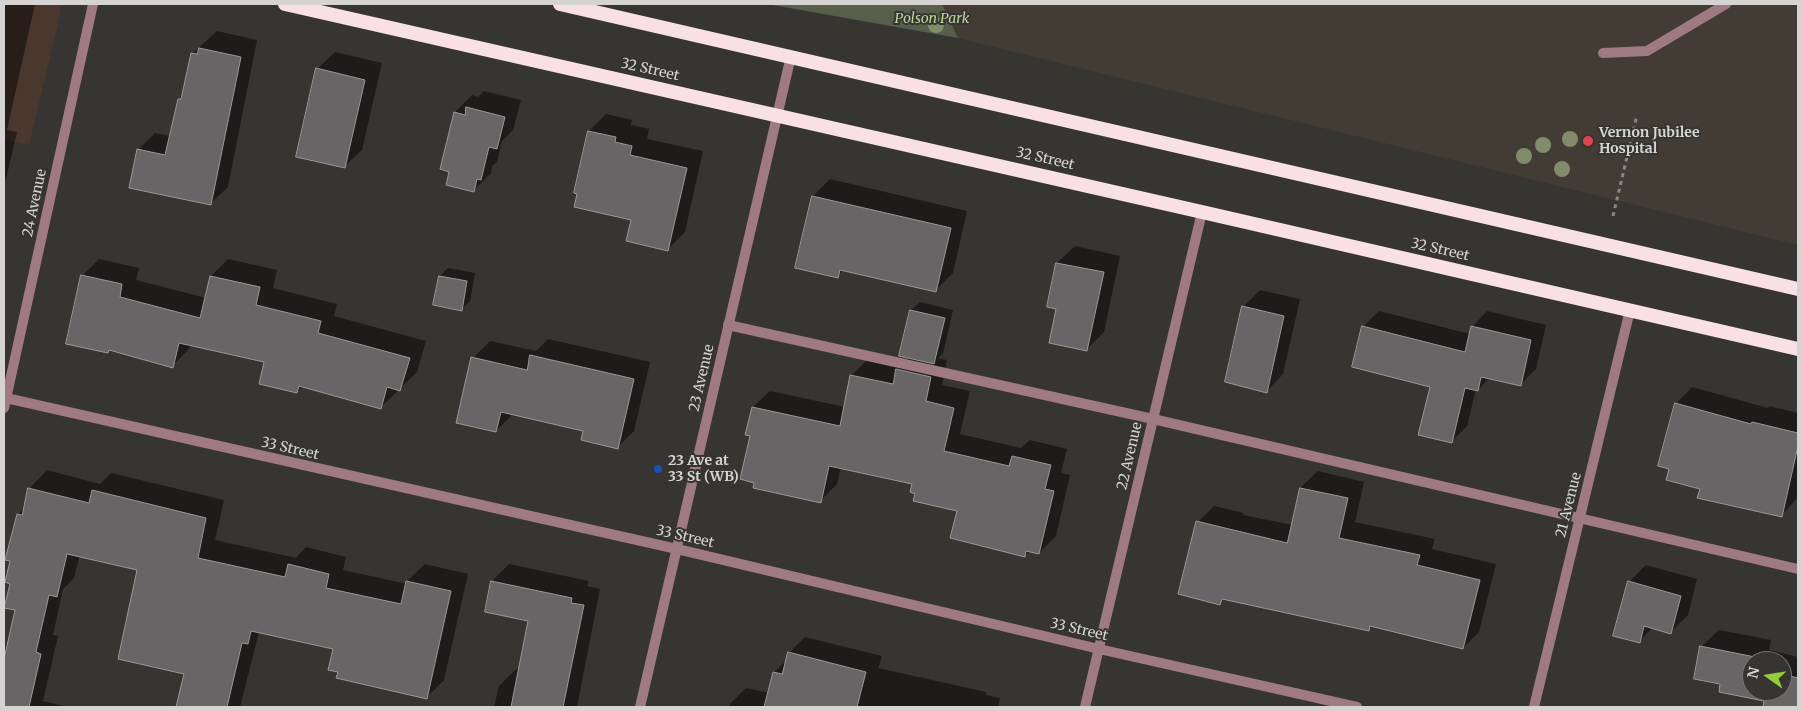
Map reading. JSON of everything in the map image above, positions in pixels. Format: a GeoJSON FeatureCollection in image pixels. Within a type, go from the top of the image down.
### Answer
{"type":"FeatureCollection","features":[{"type":"Feature","properties":{"kind":"highway","name":"32 Street"},"geometry":{"type":"LineString","coordinates":[[285,4],[1798,349]]}},
{"type":"Feature","properties":{"kind":"highway"},"geometry":{"type":"LineString","coordinates":[[560,4],[1798,288]]}},
{"type":"Feature","properties":{"kind":"street","name":"24 Avenue"},"geometry":{"type":"LineString","coordinates":[[5,403],[94,4]]}},
{"type":"Feature","properties":{"kind":"street"},"geometry":{"type":"LineString","coordinates":[[1603,53],[1647,51],[1726,4]]}},
{"type":"Feature","properties":{"kind":"street","name":"23 Avenue"},"geometry":{"type":"LineString","coordinates":[[640,707],[791,56]]}},
{"type":"Feature","properties":{"kind":"street","name":"22 Avenue"},"geometry":{"type":"LineString","coordinates":[[1085,707],[1202,212]]}},
{"type":"Feature","properties":{"kind":"street","name":"21 Avenue"},"geometry":{"type":"LineString","coordinates":[[1534,707],[1630,310]]}},
{"type":"Feature","properties":{"kind":"street"},"geometry":{"type":"LineString","coordinates":[[728,325],[1153,419],[1798,569]]}},
{"type":"Feature","properties":{"kind":"street","name":"33 Street"},"geometry":{"type":"LineString","coordinates":[[5,403],[677,549],[1099,649],[1357,707]]}},
{"type":"Feature","properties":{"kind":"path"},"geometry":{"type":"LineString","coordinates":[[1613,216],[1637,115]]}},
{"type":"Feature","properties":{"kind":"shaded area"},"geometry":{"type":"Polygon","coordinates":[[[4,4],[60,4],[60,15],[29,145],[4,139],[4,4]]]}},
{"type":"Feature","properties":{"kind":"shaded area","name":"Vernon Jubilee Hospital"},"geometry":{"type":"Polygon","coordinates":[[[942,4],[1798,4],[1798,245],[958,38],[942,4]]]}},
{"type":"Feature","properties":{"kind":"green space","name":"Polson Park"},"geometry":{"type":"Polygon","coordinates":[[[767,4],[942,4],[958,38],[767,4]]]}},
{"type":"Feature","properties":{"kind":"building"},"geometry":{"type":"Polygon","coordinates":[[[199,48],[241,57],[211,205],[129,188],[137,149],[165,155],[178,99],[181,99],[191,53],[197,54],[199,48]]]}},
{"type":"Feature","properties":{"kind":"building"},"geometry":{"type":"Polygon","coordinates":[[[316,68],[365,80],[345,168],[296,157],[316,68]]]}},
{"type":"Feature","properties":{"kind":"building"},"geometry":{"type":"Polygon","coordinates":[[[466,107],[505,117],[497,149],[489,147],[481,180],[477,179],[474,192],[446,185],[449,172],[440,169],[454,112],[465,115],[466,107]]]}},
{"type":"Feature","properties":{"kind":"building"},"geometry":{"type":"Polygon","coordinates":[[[588,131],[616,137],[615,142],[632,146],[630,155],[687,168],[668,251],[626,241],[631,220],[574,207],[577,194],[574,193],[588,131]]]}},
{"type":"Feature","properties":{"kind":"building"},"geometry":{"type":"Polygon","coordinates":[[[812,196],[951,228],[936,292],[840,270],[838,278],[795,268],[812,196]]]}},
{"type":"Feature","properties":{"kind":"building"},"geometry":{"type":"Polygon","coordinates":[[[1056,263],[1104,272],[1087,351],[1049,343],[1056,309],[1047,307],[1056,263]]]}},
{"type":"Feature","properties":{"kind":"building"},"geometry":{"type":"Polygon","coordinates":[[[81,275],[122,284],[120,297],[200,318],[210,276],[260,287],[256,305],[321,321],[318,333],[410,358],[400,391],[387,387],[381,409],[299,386],[297,393],[259,384],[264,362],[179,343],[173,368],[109,350],[108,353],[66,344],[81,275]]]}},
{"type":"Feature","properties":{"kind":"building"},"geometry":{"type":"Polygon","coordinates":[[[439,276],[467,281],[462,311],[433,305],[439,276]]]}},
{"type":"Feature","properties":{"kind":"building"},"geometry":{"type":"Polygon","coordinates":[[[1242,306],[1284,316],[1267,393],[1225,382],[1242,306]]]}},
{"type":"Feature","properties":{"kind":"building"},"geometry":{"type":"Polygon","coordinates":[[[910,310],[945,318],[934,364],[899,356],[910,310]]]}},
{"type":"Feature","properties":{"kind":"building"},"geometry":{"type":"Polygon","coordinates":[[[1362,326],[1465,352],[1471,326],[1531,340],[1521,386],[1481,377],[1478,391],[1465,388],[1452,443],[1418,435],[1430,387],[1352,367],[1362,326]]]}},
{"type":"Feature","properties":{"kind":"building"},"geometry":{"type":"Polygon","coordinates":[[[530,355],[634,379],[618,449],[581,440],[583,431],[501,412],[496,432],[456,423],[471,357],[527,370],[530,355]]]}},
{"type":"Feature","properties":{"kind":"building"},"geometry":{"type":"Polygon","coordinates":[[[896,369],[931,377],[926,401],[954,408],[944,451],[1009,466],[1012,456],[1051,465],[1045,489],[1054,491],[1039,554],[1026,551],[1025,557],[950,538],[957,511],[913,501],[915,494],[910,492],[912,484],[829,466],[821,503],[753,488],[754,483],[740,479],[750,436],[745,435],[752,407],[840,426],[850,375],[893,384],[896,369]]]}},
{"type":"Feature","properties":{"kind":"building"},"geometry":{"type":"Polygon","coordinates":[[[1675,403],[1751,424],[1752,422],[1798,433],[1798,446],[1782,517],[1697,498],[1700,489],[1666,480],[1669,469],[1658,466],[1675,403]]]}},
{"type":"Feature","properties":{"kind":"building"},"geometry":{"type":"Polygon","coordinates":[[[28,488],[89,503],[92,490],[206,518],[198,558],[285,577],[288,564],[329,574],[326,588],[401,604],[406,581],[451,591],[427,699],[336,678],[338,672],[328,670],[333,649],[251,631],[248,644],[242,643],[227,707],[176,707],[184,674],[118,659],[137,570],[67,554],[57,597],[49,595],[36,652],[41,654],[29,707],[4,707],[4,659],[15,610],[4,608],[10,584],[5,582],[10,561],[5,560],[17,514],[22,515],[28,488]]]}},
{"type":"Feature","properties":{"kind":"building"},"geometry":{"type":"Polygon","coordinates":[[[1300,488],[1348,498],[1339,538],[1420,555],[1417,565],[1480,580],[1463,649],[1370,626],[1369,631],[1222,599],[1220,605],[1178,594],[1196,521],[1287,543],[1300,488]]]}},
{"type":"Feature","properties":{"kind":"building"},"geometry":{"type":"Polygon","coordinates":[[[491,581],[572,598],[571,603],[584,605],[563,707],[511,707],[528,621],[485,612],[491,581]]]}},
{"type":"Feature","properties":{"kind":"building"},"geometry":{"type":"Polygon","coordinates":[[[1628,581],[1681,596],[1671,634],[1644,626],[1640,643],[1613,636],[1628,581]]]}},
{"type":"Feature","properties":{"kind":"building"},"geometry":{"type":"Polygon","coordinates":[[[1700,646],[1742,654],[1742,697],[1719,692],[1720,684],[1694,679],[1700,646]]]}},
{"type":"Feature","properties":{"kind":"building"},"geometry":{"type":"Polygon","coordinates":[[[788,652],[866,672],[857,707],[764,707],[773,672],[782,674],[788,652]]]}},
{"type":"Feature","properties":{"kind":"building"},"geometry":{"type":"Polygon","coordinates":[[[1792,676],[1798,678],[1798,707],[1763,707],[1764,701],[1792,701],[1792,676]]]}},
{"type":"Feature","properties":{"kind":"place","name":"Vernon Jubilee Hospital"},"geometry":{"type":"Point","coordinates":[1588,141]}},
{"type":"Feature","properties":{"kind":"place","name":"23 Ave at 33 St (WB)"},"geometry":{"type":"Point","coordinates":[658,469]}}]}
